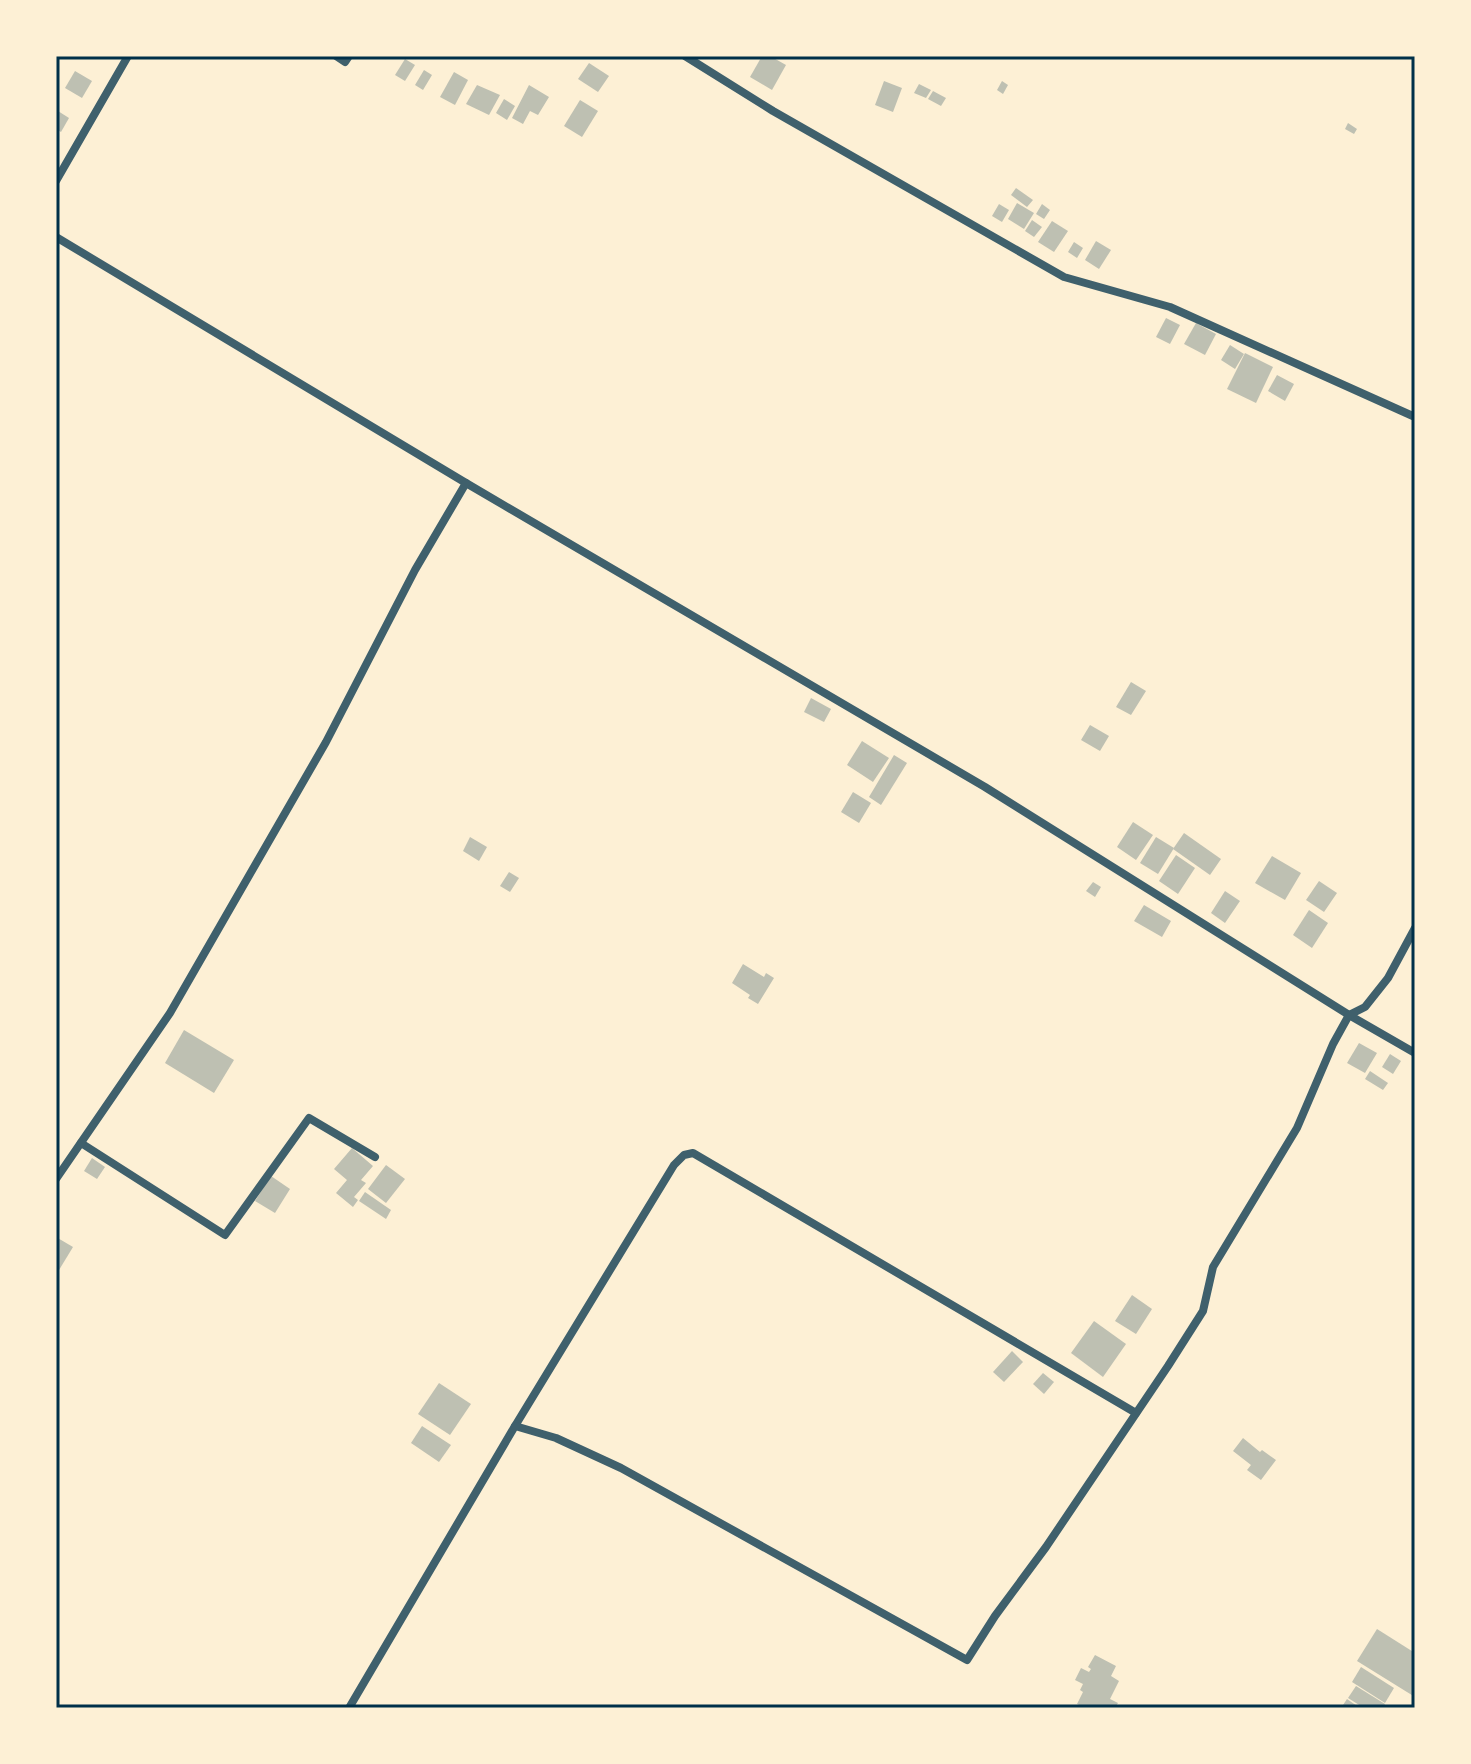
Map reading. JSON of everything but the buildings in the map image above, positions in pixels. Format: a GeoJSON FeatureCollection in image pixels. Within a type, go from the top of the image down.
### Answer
{"type":"FeatureCollection","features":[{"type":"Feature","properties":{"kind":"street"},"geometry":{"type":"LineString","coordinates":[[56,181],[128,56]]}},
{"type":"Feature","properties":{"kind":"street"},"geometry":{"type":"LineString","coordinates":[[336,56],[345,62],[349,56]]}},
{"type":"Feature","properties":{"kind":"street"},"geometry":{"type":"LineString","coordinates":[[685,56],[773,111],[1064,277],[1170,307],[1415,417]]}},
{"type":"Feature","properties":{"kind":"street"},"geometry":{"type":"LineString","coordinates":[[56,237],[466,483],[985,787],[1349,1015],[1415,1053]]}},
{"type":"Feature","properties":{"kind":"street"},"geometry":{"type":"LineString","coordinates":[[56,1179],[170,1013],[326,742],[415,570],[466,483]]}},
{"type":"Feature","properties":{"kind":"street"},"geometry":{"type":"LineString","coordinates":[[515,1426],[556,1438],[621,1468],[967,1660],[1203,1311],[1213,1267],[1297,1128],[1333,1044],[1349,1015],[1365,1007],[1388,978],[1415,928]]}},
{"type":"Feature","properties":{"kind":"street"},"geometry":{"type":"LineString","coordinates":[[81,1143],[225,1235],[309,1118],[375,1157]]}},
{"type":"Feature","properties":{"kind":"street"},"geometry":{"type":"LineString","coordinates":[[349,1708],[515,1426],[674,1165],[684,1155],[693,1153],[1136,1413]]}}]}
